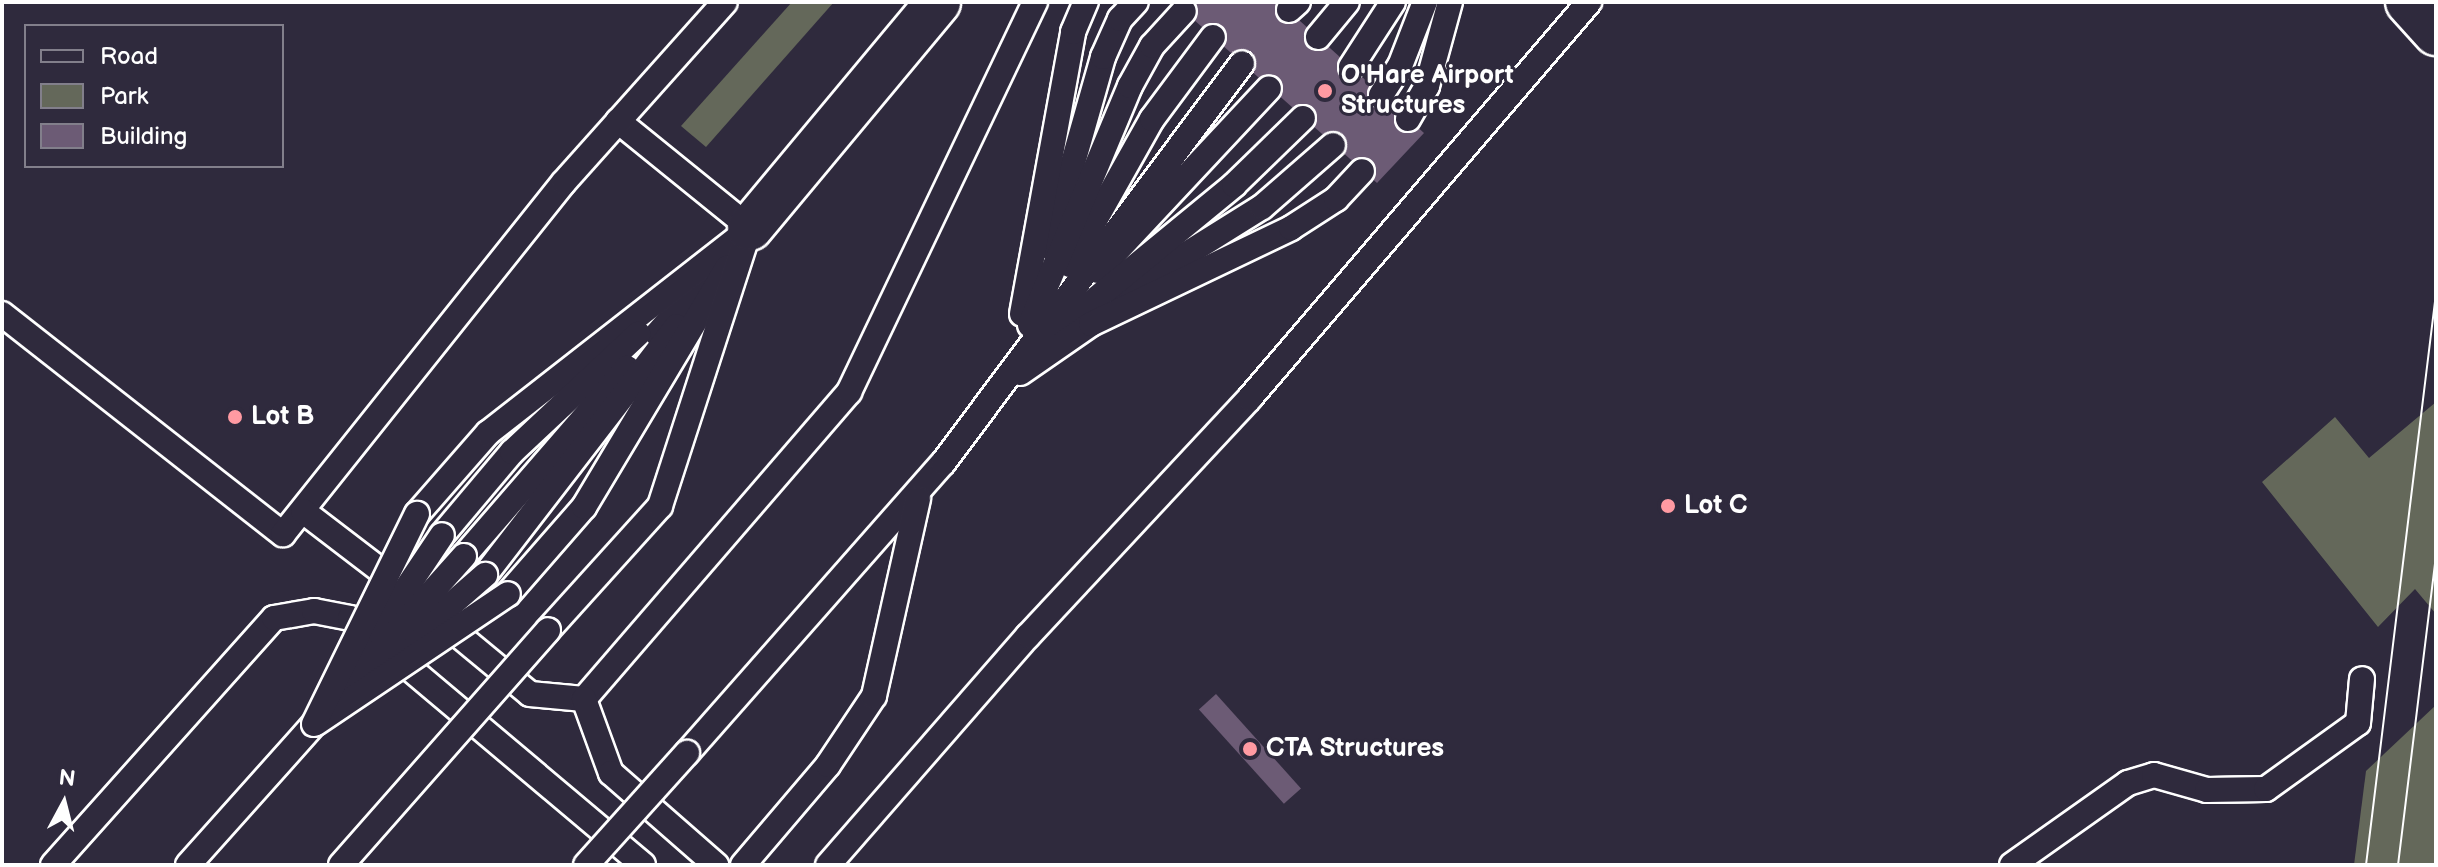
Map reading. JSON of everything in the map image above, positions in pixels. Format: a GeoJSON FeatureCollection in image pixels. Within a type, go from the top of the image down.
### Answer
{"type":"FeatureCollection","features":[{"type":"Feature","properties":{"kind":"street"},"geometry":{"type":"LineString","coordinates":[[750,228],[938,2]]}},
{"type":"Feature","properties":{"kind":"street"},"geometry":{"type":"LineString","coordinates":[[2408,2],[2436,33]]}},
{"type":"Feature","properties":{"kind":"lane"},"geometry":{"type":"LineString","coordinates":[[2,314],[283,534],[412,366],[618,121],[725,2]]}},
{"type":"Feature","properties":{"kind":"lane"},"geometry":{"type":"LineString","coordinates":[[584,699],[849,392],[1035,2]]}},
{"type":"Feature","properties":{"kind":"lane"},"geometry":{"type":"LineString","coordinates":[[996,392],[1030,284],[1073,32],[1086,2]]}},
{"type":"Feature","properties":{"kind":"lane"},"geometry":{"type":"LineString","coordinates":[[996,392],[1038,285],[1103,57],[1120,19],[1136,2]]}},
{"type":"Feature","properties":{"kind":"lane"},"geometry":{"type":"LineString","coordinates":[[1318,37],[1347,2]]}},
{"type":"Feature","properties":{"kind":"lane"},"geometry":{"type":"LineString","coordinates":[[1351,67],[1393,2]]}},
{"type":"Feature","properties":{"kind":"lane"},"geometry":{"type":"LineString","coordinates":[[1381,95],[1400,66],[1425,2]]}},
{"type":"Feature","properties":{"kind":"lane"},"geometry":{"type":"LineString","coordinates":[[1408,119],[1427,86],[1450,2]]}},
{"type":"Feature","properties":{"kind":"lane"},"geometry":{"type":"LineString","coordinates":[[828,865],[1028,636],[1249,399],[1589,2]]}},
{"type":"Feature","properties":{"kind":"lane"},"geometry":{"type":"LineString","coordinates":[[996,392],[1130,86],[1152,46],[1184,11]]}},
{"type":"Feature","properties":{"kind":"lane"},"geometry":{"type":"LineString","coordinates":[[996,392],[1152,119],[1213,37]]}},
{"type":"Feature","properties":{"kind":"lane"},"geometry":{"type":"LineString","coordinates":[[586,865],[922,489],[1242,63]]}},
{"type":"Feature","properties":{"kind":"lane"},"geometry":{"type":"LineString","coordinates":[[996,392],[1069,302],[1269,88]]}},
{"type":"Feature","properties":{"kind":"lane"},"geometry":{"type":"LineString","coordinates":[[996,392],[1080,308],[1234,185],[1303,118]]}},
{"type":"Feature","properties":{"kind":"lane"},"geometry":{"type":"LineString","coordinates":[[618,121],[750,228]]}},
{"type":"Feature","properties":{"kind":"lane"},"geometry":{"type":"LineString","coordinates":[[996,392],[1086,316],[1303,178],[1333,145]]}},
{"type":"Feature","properties":{"kind":"lane"},"geometry":{"type":"LineString","coordinates":[[996,392],[1091,324],[1291,228],[1336,199],[1362,171]]}},
{"type":"Feature","properties":{"kind":"lane"},"geometry":{"type":"LineString","coordinates":[[314,724],[417,514],[488,433],[750,228]]}},
{"type":"Feature","properties":{"kind":"lane"},"geometry":{"type":"LineString","coordinates":[[314,724],[442,535],[512,452],[750,228]]}},
{"type":"Feature","properties":{"kind":"lane"},"geometry":{"type":"LineString","coordinates":[[188,865],[464,556],[750,228]]}},
{"type":"Feature","properties":{"kind":"lane"},"geometry":{"type":"LineString","coordinates":[[314,724],[485,575],[750,228]]}},
{"type":"Feature","properties":{"kind":"lane"},"geometry":{"type":"LineString","coordinates":[[314,724],[508,594],[584,507],[750,228]]}},
{"type":"Feature","properties":{"kind":"lane"},"geometry":{"type":"LineString","coordinates":[[341,865],[660,506],[750,228]]}},
{"type":"Feature","properties":{"kind":"lane"},"geometry":{"type":"LineString","coordinates":[[743,865],[853,732],[874,696],[922,489]]}},
{"type":"Feature","properties":{"kind":"lane"},"geometry":{"type":"LineString","coordinates":[[303,511],[530,694],[584,699]]}},
{"type":"Feature","properties":{"kind":"lane"},"geometry":{"type":"LineString","coordinates":[[53,865],[274,618],[314,611],[350,618],[643,865]]}},
{"type":"Feature","properties":{"kind":"lane"},"geometry":{"type":"LineString","coordinates":[[2012,865],[2128,783],[2154,775],[2207,790],[2266,789],[2358,723],[2362,679]]}},
{"type":"Feature","properties":{"kind":"lane"},"geometry":{"type":"LineString","coordinates":[[584,699],[611,773],[716,865]]}},
{"type":"Feature","properties":{"kind":"green space"},"geometry":{"type":"Polygon","coordinates":[[[792,2],[834,2],[706,147],[681,126],[792,2]]]}},
{"type":"Feature","properties":{"kind":"green space"},"geometry":{"type":"Polygon","coordinates":[[[2436,402],[2436,614],[2415,589],[2378,627],[2262,482],[2335,417],[2369,458],[2436,402]]]}},
{"type":"Feature","properties":{"kind":"green space"},"geometry":{"type":"Polygon","coordinates":[[[2436,705],[2436,865],[2354,865],[2366,771],[2436,705]]]}},
{"type":"Feature","properties":{"kind":"building","name":"O'Hare Airport Structures"},"geometry":{"type":"Polygon","coordinates":[[[1174,2],[1279,2],[1424,133],[1377,183],[1174,2]]]}},
{"type":"Feature","properties":{"kind":"building","name":"CTA Structures"},"geometry":{"type":"Polygon","coordinates":[[[1216,694],[1301,788],[1284,804],[1199,709],[1216,694]]]}},
{"type":"Feature","properties":{"kind":"tram line"},"geometry":{"type":"LineString","coordinates":[[2366,865],[2436,293]]}},
{"type":"Feature","properties":{"kind":"tram line"},"geometry":{"type":"LineString","coordinates":[[2398,865],[2436,556]]}},
{"type":"Feature","properties":{"kind":"place","name":"O'Hare Airport Structures"},"geometry":{"type":"Point","coordinates":[1325,91]}},
{"type":"Feature","properties":{"kind":"place","name":"Lot B"},"geometry":{"type":"Point","coordinates":[235,417]}},
{"type":"Feature","properties":{"kind":"place","name":"Lot C"},"geometry":{"type":"Point","coordinates":[1668,506]}},
{"type":"Feature","properties":{"kind":"place","name":"CTA Structures"},"geometry":{"type":"Point","coordinates":[1250,749]}}]}
